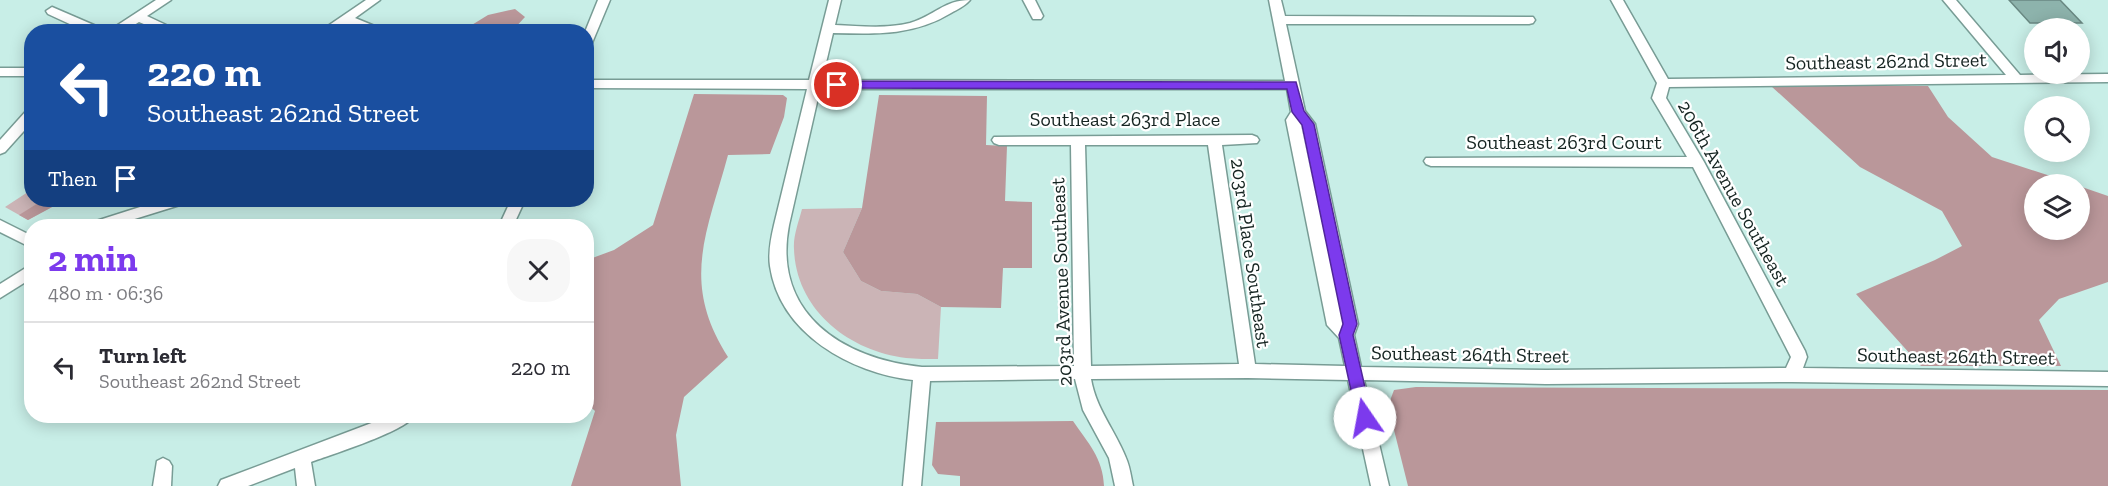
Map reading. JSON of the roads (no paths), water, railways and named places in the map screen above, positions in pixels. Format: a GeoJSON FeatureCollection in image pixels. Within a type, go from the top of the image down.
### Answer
{"type":"FeatureCollection","features":[{"type":"Feature","properties":{"kind":"street"},"geometry":{"type":"LineString","coordinates":[[125,24],[165,0]]}},
{"type":"Feature","properties":{"kind":"street"},"geometry":{"type":"LineString","coordinates":[[338,24],[374,0]]}},
{"type":"Feature","properties":{"kind":"street"},"geometry":{"type":"LineString","coordinates":[[594,24],[604,0]]}},
{"type":"Feature","properties":{"kind":"street","name":"Southeast 264th Street"},"geometry":{"type":"LineString","coordinates":[[835,0],[777,256],[784,288],[808,324],[822,338],[852,356],[888,369],[922,374],[1248,371],[1546,377],[1792,375],[2108,379]]}},
{"type":"Feature","properties":{"kind":"street"},"geometry":{"type":"LineString","coordinates":[[828,29],[887,30],[908,27],[938,16],[964,0]]}},
{"type":"Feature","properties":{"kind":"street"},"geometry":{"type":"LineString","coordinates":[[1029,0],[1037,16]]}},
{"type":"Feature","properties":{"kind":"street"},"geometry":{"type":"LineString","coordinates":[[1275,0],[1298,112],[1308,124],[1350,324],[1346,335],[1380,486]]}},
{"type":"Feature","properties":{"kind":"street","name":"206th Avenue Southeast"},"geometry":{"type":"LineString","coordinates":[[1617,0],[1664,83],[1659,98],[1697,162],[1797,351],[1799,357],[1792,375]]}},
{"type":"Feature","properties":{"kind":"street"},"geometry":{"type":"LineString","coordinates":[[1949,0],[2016,78]]}},
{"type":"Feature","properties":{"kind":"street"},"geometry":{"type":"LineString","coordinates":[[52,12],[80,24]]}},
{"type":"Feature","properties":{"kind":"street"},"geometry":{"type":"LineString","coordinates":[[138,16],[156,24]]}},
{"type":"Feature","properties":{"kind":"street"},"geometry":{"type":"LineString","coordinates":[[346,19],[358,24]]}},
{"type":"Feature","properties":{"kind":"street"},"geometry":{"type":"LineString","coordinates":[[1278,20],[1529,20]]}},
{"type":"Feature","properties":{"kind":"street"},"geometry":{"type":"LineString","coordinates":[[0,72],[24,72]]}},
{"type":"Feature","properties":{"kind":"street","name":"Southeast 262nd Street"},"geometry":{"type":"LineString","coordinates":[[1664,83],[2108,78]]}},
{"type":"Feature","properties":{"kind":"street"},"geometry":{"type":"LineString","coordinates":[[594,84],[1292,85]]}},
{"type":"Feature","properties":{"kind":"street"},"geometry":{"type":"LineString","coordinates":[[0,149],[24,122]]}},
{"type":"Feature","properties":{"kind":"street","name":"Southeast 263rd Place"},"geometry":{"type":"LineString","coordinates":[[999,140],[1252,140]]}},
{"type":"Feature","properties":{"kind":"street","name":"203rd Avenue Southeast"},"geometry":{"type":"LineString","coordinates":[[1078,140],[1085,397],[1094,418],[1118,459],[1124,486]]}},
{"type":"Feature","properties":{"kind":"street","name":"203rd Place Southeast"},"geometry":{"type":"LineString","coordinates":[[1214,140],[1248,371]]}},
{"type":"Feature","properties":{"kind":"street","name":"Southeast 263rd Court"},"geometry":{"type":"LineString","coordinates":[[1431,161],[1697,162]]}},
{"type":"Feature","properties":{"kind":"street"},"geometry":{"type":"LineString","coordinates":[[115,219],[154,207]]}},
{"type":"Feature","properties":{"kind":"street"},"geometry":{"type":"LineString","coordinates":[[0,225],[24,238]]}},
{"type":"Feature","properties":{"kind":"street"},"geometry":{"type":"LineString","coordinates":[[0,292],[24,276]]}},
{"type":"Feature","properties":{"kind":"street"},"geometry":{"type":"LineString","coordinates":[[912,486],[922,374]]}},
{"type":"Feature","properties":{"kind":"street"},"geometry":{"type":"LineString","coordinates":[[227,486],[392,423]]}},
{"type":"Feature","properties":{"kind":"street"},"geometry":{"type":"LineString","coordinates":[[302,458],[306,486]]}},
{"type":"Feature","properties":{"kind":"street"},"geometry":{"type":"LineString","coordinates":[[162,486],[163,465]]}}]}
